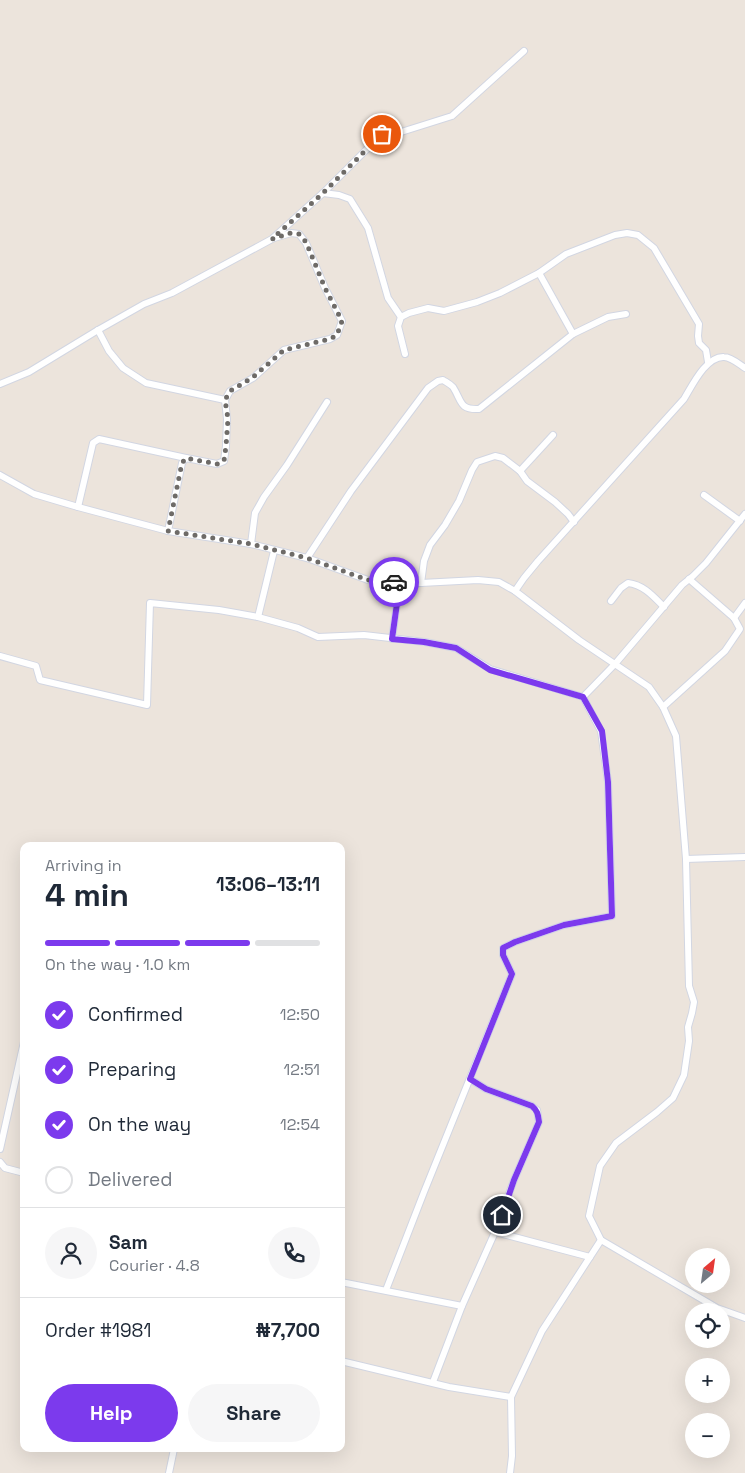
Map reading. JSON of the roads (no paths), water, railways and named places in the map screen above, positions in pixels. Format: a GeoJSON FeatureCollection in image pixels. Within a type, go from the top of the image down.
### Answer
{"type":"FeatureCollection","features":[{"type":"Feature","properties":{"kind":"street"},"geometry":{"type":"LineString","coordinates":[[272,239],[323,193],[382,134],[386,132],[398,133],[452,116],[524,51]]}},
{"type":"Feature","properties":{"kind":"street"},"geometry":{"type":"LineString","coordinates":[[323,193],[339,195],[350,199],[368,228],[388,298],[401,317]]}},
{"type":"Feature","properties":{"kind":"street"},"geometry":{"type":"LineString","coordinates":[[0,384],[29,372],[144,304],[172,292],[272,239],[291,233],[299,234],[306,242],[325,288],[342,321],[337,335],[330,339],[284,350],[252,378],[230,391],[225,400],[228,419],[224,461],[217,464],[99,439],[93,443],[78,507]]}},
{"type":"Feature","properties":{"kind":"street"},"geometry":{"type":"LineString","coordinates":[[405,354],[398,326],[401,317],[428,308],[444,311],[500,294],[539,273],[566,254],[615,235],[627,233],[638,234],[654,248],[699,324],[699,343],[706,350],[708,362]]}},
{"type":"Feature","properties":{"kind":"street"},"geometry":{"type":"LineString","coordinates":[[539,273],[573,334]]}},
{"type":"Feature","properties":{"kind":"street"},"geometry":{"type":"LineString","coordinates":[[307,558],[351,491],[428,388],[443,380],[452,386],[458,399],[464,406],[469,410],[479,409],[573,334],[608,316],[626,314]]}},
{"type":"Feature","properties":{"kind":"street"},"geometry":{"type":"LineString","coordinates":[[98,330],[109,351],[123,368],[146,384],[225,400]]}},
{"type":"Feature","properties":{"kind":"street"},"geometry":{"type":"LineString","coordinates":[[515,591],[524,578],[684,399],[708,362],[726,357],[745,368]]}},
{"type":"Feature","properties":{"kind":"street"},"geometry":{"type":"LineString","coordinates":[[251,544],[255,513],[327,402]]}},
{"type":"Feature","properties":{"kind":"street"},"geometry":{"type":"LineString","coordinates":[[520,471],[553,435]]}},
{"type":"Feature","properties":{"kind":"street"},"geometry":{"type":"LineString","coordinates":[[421,583],[424,561],[430,545],[445,525],[459,501],[472,470],[478,462],[495,456],[503,458],[520,471],[527,481],[555,502],[574,522]]}},
{"type":"Feature","properties":{"kind":"street"},"geometry":{"type":"LineString","coordinates":[[168,531],[182,463],[186,458]]}},
{"type":"Feature","properties":{"kind":"street"},"geometry":{"type":"LineString","coordinates":[[0,475],[34,494],[78,507],[168,531],[251,544],[307,558],[368,580],[421,583],[478,580],[499,582],[515,591],[579,640],[649,687],[663,707],[676,736],[686,859],[689,986],[694,1002],[688,1027],[689,1041],[684,1075],[673,1098],[616,1142],[600,1166],[589,1216],[601,1240],[717,1308],[745,1318]]}},
{"type":"Feature","properties":{"kind":"street"},"geometry":{"type":"LineString","coordinates":[[704,495],[740,521]]}},
{"type":"Feature","properties":{"kind":"street"},"geometry":{"type":"LineString","coordinates":[[583,697],[615,664],[682,585],[706,563],[745,514]]}},
{"type":"Feature","properties":{"kind":"street"},"geometry":{"type":"LineString","coordinates":[[258,617],[274,551]]}},
{"type":"Feature","properties":{"kind":"street"},"geometry":{"type":"LineString","coordinates":[[663,707],[726,652],[740,629],[734,618],[689,579]]}},
{"type":"Feature","properties":{"kind":"street"},"geometry":{"type":"LineString","coordinates":[[392,639],[400,582]]}},
{"type":"Feature","properties":{"kind":"street"},"geometry":{"type":"LineString","coordinates":[[611,602],[621,588],[628,583],[644,588],[664,607]]}},
{"type":"Feature","properties":{"kind":"street"},"geometry":{"type":"LineString","coordinates":[[0,656],[36,666],[40,680],[148,705],[150,603],[219,610],[258,617],[298,628],[318,637],[364,635],[456,648],[490,670],[583,697],[602,731],[609,792],[612,916],[564,925],[503,948],[503,955],[512,974],[386,1290]]}},
{"type":"Feature","properties":{"kind":"street"},"geometry":{"type":"LineString","coordinates":[[734,618],[745,604]]}},
{"type":"Feature","properties":{"kind":"street"},"geometry":{"type":"LineString","coordinates":[[686,859],[745,857]]}},
{"type":"Feature","properties":{"kind":"street"},"geometry":{"type":"LineString","coordinates":[[0,1149],[20,1060]]}},
{"type":"Feature","properties":{"kind":"street"},"geometry":{"type":"LineString","coordinates":[[433,1382],[462,1306],[495,1232],[514,1180],[539,1122],[537,1110],[532,1106],[486,1089],[470,1079]]}},
{"type":"Feature","properties":{"kind":"street"},"geometry":{"type":"LineString","coordinates":[[0,1162],[5,1168],[20,1172]]}},
{"type":"Feature","properties":{"kind":"street"},"geometry":{"type":"LineString","coordinates":[[495,1232],[590,1257]]}},
{"type":"Feature","properties":{"kind":"street"},"geometry":{"type":"LineString","coordinates":[[510,1473],[512,1456],[511,1397],[542,1331],[601,1240]]}},
{"type":"Feature","properties":{"kind":"street"},"geometry":{"type":"LineString","coordinates":[[345,1283],[462,1306]]}},
{"type":"Feature","properties":{"kind":"street"},"geometry":{"type":"LineString","coordinates":[[345,1362],[449,1387],[511,1397]]}},
{"type":"Feature","properties":{"kind":"street"},"geometry":{"type":"LineString","coordinates":[[169,1473],[173,1452]]}}]}
